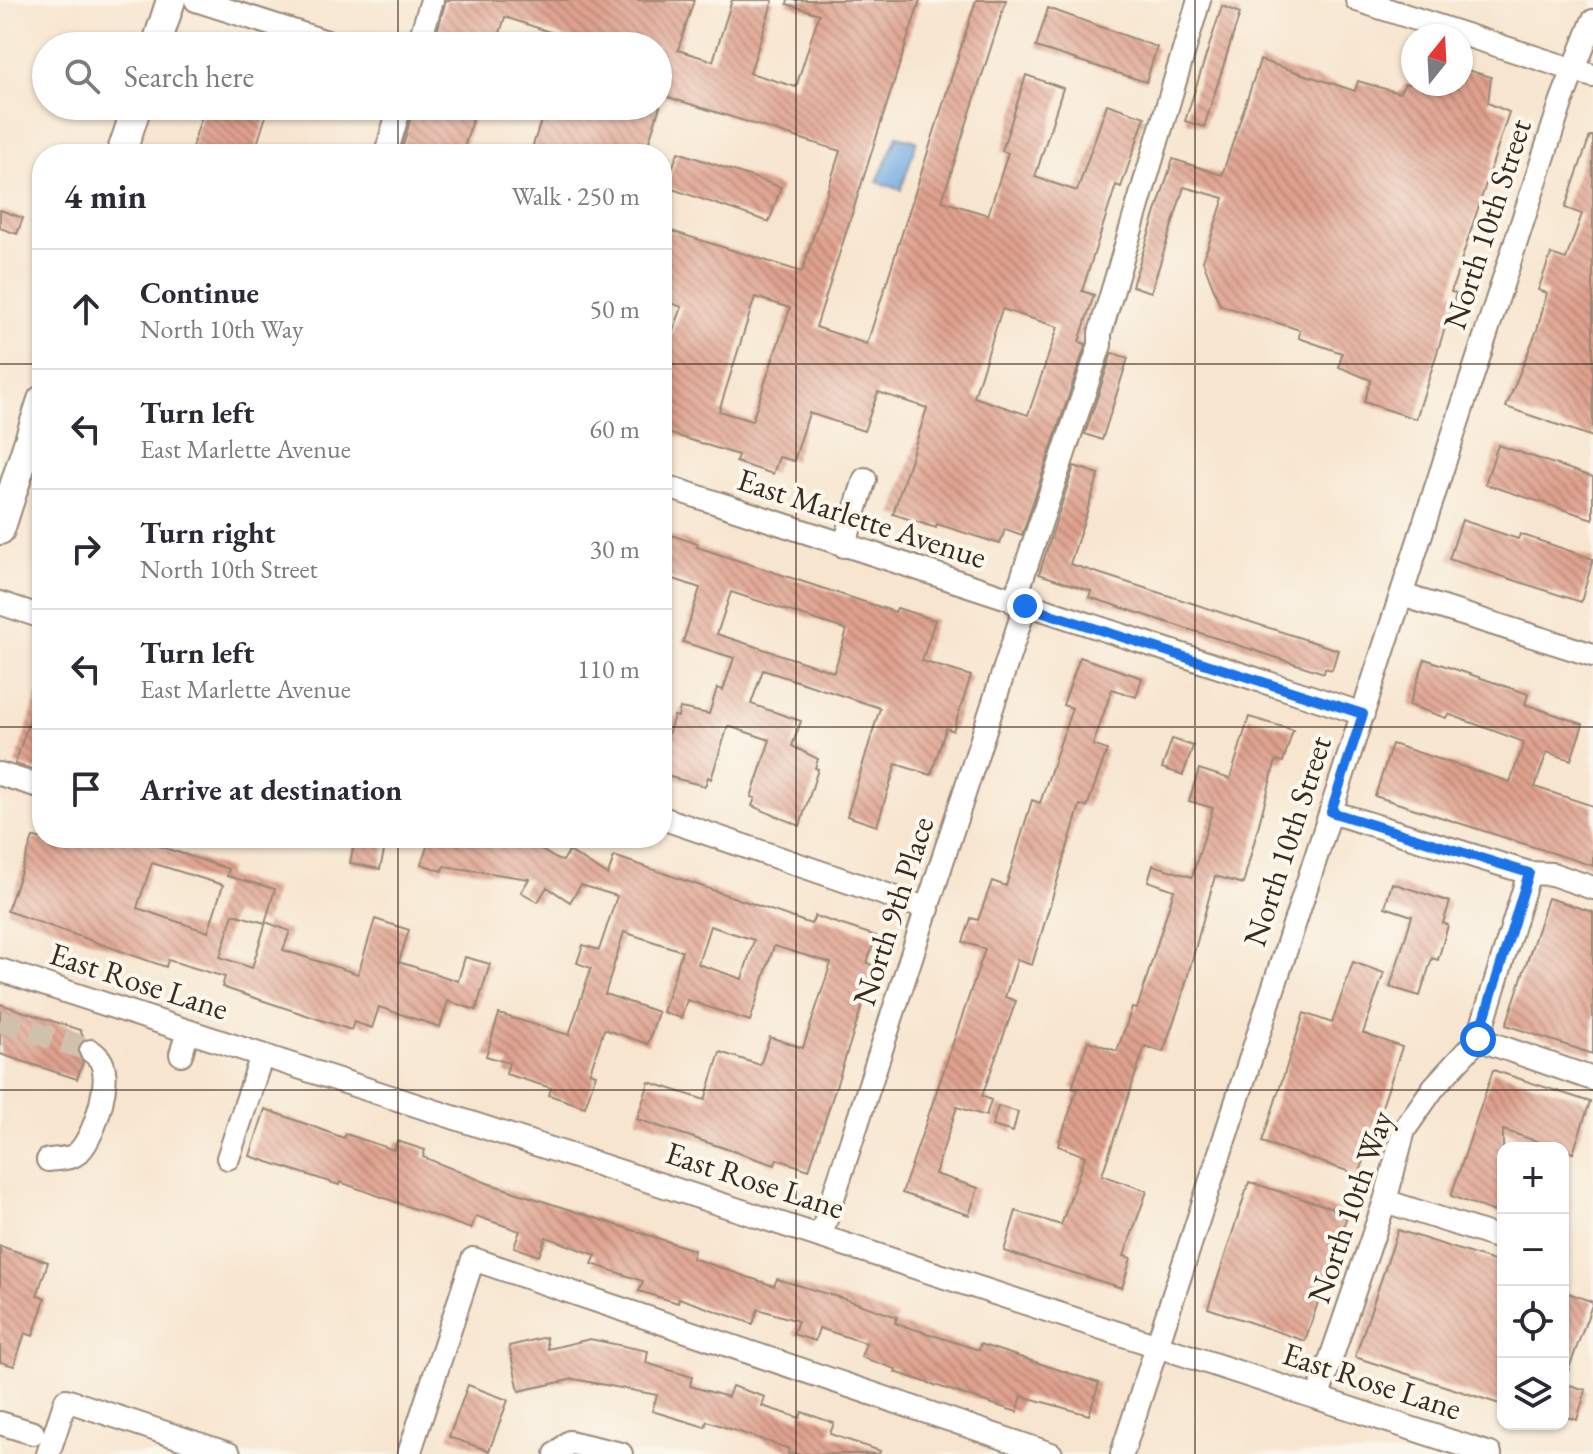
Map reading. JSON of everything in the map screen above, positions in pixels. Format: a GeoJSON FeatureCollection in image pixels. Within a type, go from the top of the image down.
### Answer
{"type":"FeatureCollection","features":[{"type":"Feature","properties":{"kind":"main road"},"geometry":{"type":"LineString","coordinates":[[161,32],[171,0]]}},
{"type":"Feature","properties":{"kind":"main road"},"geometry":{"type":"LineString","coordinates":[[124,144],[132,120]]}},
{"type":"Feature","properties":{"kind":"main road"},"geometry":{"type":"LineString","coordinates":[[0,530],[32,431]]}},
{"type":"Feature","properties":{"kind":"street"},"geometry":{"type":"LineString","coordinates":[[196,0],[295,32]]}},
{"type":"Feature","properties":{"kind":"street"},"geometry":{"type":"LineString","coordinates":[[422,32],[432,0]]}},
{"type":"Feature","properties":{"kind":"street","name":"North 9th Place"},"geometry":{"type":"LineString","coordinates":[[821,1235],[928,909],[1100,345],[1100,333],[1199,0]]}},
{"type":"Feature","properties":{"kind":"street"},"geometry":{"type":"LineString","coordinates":[[1357,0],[1583,73]]}},
{"type":"Feature","properties":{"kind":"street","name":"North 10th Street"},"geometry":{"type":"LineString","coordinates":[[1122,1454],[1402,595],[1583,73],[1593,21]]}},
{"type":"Feature","properties":{"kind":"street"},"geometry":{"type":"LineString","coordinates":[[389,144],[396,120]]}},
{"type":"Feature","properties":{"kind":"street"},"geometry":{"type":"LineString","coordinates":[[844,546],[865,479]]}},
{"type":"Feature","properties":{"kind":"street","name":"East Marlette Avenue"},"geometry":{"type":"LineString","coordinates":[[672,488],[1363,714]]}},
{"type":"Feature","properties":{"kind":"street"},"geometry":{"type":"LineString","coordinates":[[1402,595],[1593,655]]}},
{"type":"Feature","properties":{"kind":"street"},"geometry":{"type":"LineString","coordinates":[[0,603],[32,614]]}},
{"type":"Feature","properties":{"kind":"street"},"geometry":{"type":"LineString","coordinates":[[0,774],[32,784]]}},
{"type":"Feature","properties":{"kind":"street"},"geometry":{"type":"LineString","coordinates":[[1331,812],[1529,873],[1552,874],[1593,888]]}},
{"type":"Feature","properties":{"kind":"street"},"geometry":{"type":"LineString","coordinates":[[672,821],[928,909]]}},
{"type":"Feature","properties":{"kind":"street","name":"North 10th Way"},"geometry":{"type":"LineString","coordinates":[[1318,1396],[1385,1201],[1404,1130],[1434,1087],[1478,1039],[1529,873]]}},
{"type":"Feature","properties":{"kind":"street","name":"East Rose Lane"},"geometry":{"type":"LineString","coordinates":[[0,970],[1490,1454]]}},
{"type":"Feature","properties":{"kind":"street"},"geometry":{"type":"LineString","coordinates":[[181,1054],[188,1031]]}},
{"type":"Feature","properties":{"kind":"street"},"geometry":{"type":"LineString","coordinates":[[1478,1039],[1593,1079]]}},
{"type":"Feature","properties":{"kind":"street"},"geometry":{"type":"LineString","coordinates":[[48,1160],[73,1156],[85,1146],[105,1088],[104,1068],[91,1051]]}},
{"type":"Feature","properties":{"kind":"street"},"geometry":{"type":"LineString","coordinates":[[228,1158],[262,1055]]}},
{"type":"Feature","properties":{"kind":"street"},"geometry":{"type":"LineString","coordinates":[[1385,1201],[1497,1237]]}},
{"type":"Feature","properties":{"kind":"street"},"geometry":{"type":"LineString","coordinates":[[409,1454],[473,1259],[1051,1454]]}},
{"type":"Feature","properties":{"kind":"street"},"geometry":{"type":"LineString","coordinates":[[48,1454],[66,1400],[229,1454]]}},
{"type":"Feature","properties":{"kind":"street"},"geometry":{"type":"LineString","coordinates":[[0,1423],[33,1433]]}},
{"type":"Feature","properties":{"kind":"street"},"geometry":{"type":"LineString","coordinates":[[563,1448],[621,1454]]}},
{"type":"Feature","properties":{"kind":"water"},"geometry":{"type":"Polygon","coordinates":[[[897,136],[917,141],[901,190],[877,182],[897,136]]]}},
{"type":"Feature","properties":{"kind":"building"},"geometry":{"type":"Polygon","coordinates":[[[446,0],[694,0],[678,50],[713,61],[732,0],[773,0],[750,73],[796,87],[819,14],[787,4],[788,0],[920,0],[816,327],[867,344],[976,0],[1006,0],[942,201],[988,215],[1008,153],[1002,151],[1026,75],[1063,88],[1035,177],[1077,191],[1107,104],[1145,117],[1121,187],[1116,185],[1082,291],[1094,295],[1079,342],[1086,344],[1022,535],[1005,529],[1000,544],[893,514],[927,408],[878,392],[864,431],[809,413],[794,461],[779,457],[773,474],[736,462],[738,455],[672,434],[672,334],[682,307],[672,304],[672,231],[802,272],[840,151],[672,98],[672,32],[550,32],[505,17],[500,32],[437,32],[446,0]],[[755,297],[719,411],[752,421],[790,308],[755,297]],[[1002,309],[974,397],[1028,415],[1058,327],[1002,309]]]}},
{"type":"Feature","properties":{"kind":"building"},"geometry":{"type":"Polygon","coordinates":[[[1222,6],[1240,13],[1204,127],[1185,121],[1222,6]]]}},
{"type":"Feature","properties":{"kind":"building"},"geometry":{"type":"Polygon","coordinates":[[[1048,8],[1157,47],[1146,82],[1036,47],[1048,8]]]}},
{"type":"Feature","properties":{"kind":"building"},"geometry":{"type":"Polygon","coordinates":[[[1260,60],[1355,91],[1358,81],[1399,93],[1401,90],[1401,96],[1473,96],[1473,72],[1491,77],[1488,103],[1509,112],[1451,292],[1456,293],[1416,419],[1364,402],[1371,380],[1339,367],[1342,353],[1299,338],[1300,330],[1220,305],[1203,261],[1224,198],[1184,187],[1151,292],[1132,286],[1173,159],[1222,175],[1260,60]]]}},
{"type":"Feature","properties":{"kind":"building"},"geometry":{"type":"Polygon","coordinates":[[[201,120],[265,120],[257,144],[193,144],[201,120]]]}},
{"type":"Feature","properties":{"kind":"building"},"geometry":{"type":"Polygon","coordinates":[[[410,120],[473,120],[465,144],[404,144],[410,120]]]}},
{"type":"Feature","properties":{"kind":"building"},"geometry":{"type":"Polygon","coordinates":[[[541,120],[656,120],[648,144],[533,144],[541,120]]]}},
{"type":"Feature","properties":{"kind":"building"},"geometry":{"type":"Polygon","coordinates":[[[1590,136],[1593,136],[1593,437],[1506,407],[1537,330],[1547,293],[1538,290],[1551,254],[1566,259],[1582,214],[1565,208],[1590,136]]]}},
{"type":"Feature","properties":{"kind":"building"},"geometry":{"type":"Polygon","coordinates":[[[678,152],[781,187],[769,222],[672,189],[672,170],[678,152]]]}},
{"type":"Feature","properties":{"kind":"building"},"geometry":{"type":"Polygon","coordinates":[[[0,210],[23,218],[17,234],[0,228],[0,210]]]}},
{"type":"Feature","properties":{"kind":"building"},"geometry":{"type":"Polygon","coordinates":[[[1112,353],[1128,358],[1102,440],[1085,434],[1112,353]]]}},
{"type":"Feature","properties":{"kind":"building"},"geometry":{"type":"Polygon","coordinates":[[[1498,445],[1593,477],[1593,519],[1485,484],[1498,445]]]}},
{"type":"Feature","properties":{"kind":"building"},"geometry":{"type":"Polygon","coordinates":[[[1074,466],[1099,474],[1070,564],[1338,650],[1332,670],[1325,668],[1324,673],[1089,597],[1091,591],[1039,574],[1074,466]]]}},
{"type":"Feature","properties":{"kind":"building"},"geometry":{"type":"Polygon","coordinates":[[[1462,520],[1518,539],[1520,534],[1593,559],[1581,602],[1449,559],[1462,520]]]}},
{"type":"Feature","properties":{"kind":"building"},"geometry":{"type":"Polygon","coordinates":[[[672,535],[698,544],[697,547],[895,612],[897,608],[935,620],[922,661],[971,676],[953,731],[946,728],[931,775],[896,764],[877,826],[847,816],[880,708],[763,670],[751,704],[801,721],[792,746],[818,759],[815,768],[818,769],[800,826],[752,806],[755,798],[751,797],[770,740],[728,726],[711,779],[708,777],[705,786],[672,778],[674,716],[678,717],[680,708],[709,714],[717,688],[723,690],[734,658],[683,642],[700,588],[672,578],[672,535]],[[731,592],[717,634],[834,672],[847,630],[731,592]]]}},
{"type":"Feature","properties":{"kind":"building"},"geometry":{"type":"Polygon","coordinates":[[[1080,657],[1142,678],[1136,697],[1112,689],[1093,745],[1107,750],[1087,807],[1080,805],[1032,965],[1017,960],[1005,997],[1016,1001],[982,1096],[991,1100],[986,1116],[957,1107],[935,1174],[978,1188],[969,1215],[902,1193],[985,949],[963,942],[971,918],[978,920],[992,881],[1006,886],[1032,800],[1040,803],[1072,708],[1063,705],[1080,657]]]}},
{"type":"Feature","properties":{"kind":"building"},"geometry":{"type":"Polygon","coordinates":[[[1425,659],[1528,694],[1525,704],[1583,724],[1571,760],[1547,752],[1535,787],[1593,806],[1593,866],[1375,796],[1392,744],[1510,782],[1524,742],[1448,714],[1446,718],[1409,705],[1425,659]]]}},
{"type":"Feature","properties":{"kind":"building"},"geometry":{"type":"Polygon","coordinates":[[[32,712],[32,769],[15,764],[32,712]]]}},
{"type":"Feature","properties":{"kind":"building"},"geometry":{"type":"Polygon","coordinates":[[[1249,717],[1293,730],[1283,762],[1276,760],[1243,884],[1215,876],[1180,1004],[1163,1052],[1145,1046],[1102,1175],[1147,1191],[1124,1256],[1131,1258],[1122,1288],[1004,1251],[1016,1211],[1061,1225],[1085,1156],[1058,1146],[1077,1090],[1072,1088],[1088,1041],[1117,1051],[1132,1008],[1137,1009],[1174,890],[1148,881],[1153,865],[1192,877],[1213,808],[1189,801],[1199,769],[1230,779],[1249,717]]]}},
{"type":"Feature","properties":{"kind":"building"},"geometry":{"type":"Polygon","coordinates":[[[1172,739],[1193,746],[1183,775],[1162,768],[1172,739]]]}},
{"type":"Feature","properties":{"kind":"building"},"geometry":{"type":"Polygon","coordinates":[[[32,841],[32,848],[165,848],[229,869],[227,876],[275,889],[265,923],[233,914],[220,957],[252,968],[266,922],[290,931],[283,950],[358,974],[375,919],[409,930],[399,962],[458,981],[465,957],[490,964],[476,1010],[448,1001],[440,1027],[379,1007],[372,1028],[354,1022],[351,1030],[222,987],[225,977],[168,960],[166,967],[7,911],[32,841]],[[152,863],[137,908],[208,932],[223,885],[152,863]]]}},
{"type":"Feature","properties":{"kind":"building"},"geometry":{"type":"Polygon","coordinates":[[[353,848],[385,848],[380,869],[350,863],[353,848]]]}},
{"type":"Feature","properties":{"kind":"building"},"geometry":{"type":"Polygon","coordinates":[[[427,848],[538,848],[563,861],[569,851],[608,875],[614,856],[811,924],[815,916],[876,936],[867,963],[875,966],[809,1170],[777,1159],[775,1165],[637,1119],[649,1082],[705,1100],[720,1052],[760,1065],[770,1037],[803,1048],[831,963],[774,946],[750,1021],[687,1000],[681,1018],[663,1012],[682,951],[624,932],[605,994],[658,1012],[648,1044],[604,1029],[590,1072],[596,1074],[585,1107],[549,1095],[551,1088],[506,1074],[509,1063],[486,1056],[499,1014],[569,1035],[591,968],[577,963],[583,945],[599,950],[617,896],[581,885],[570,902],[547,887],[538,902],[521,892],[529,879],[444,866],[442,871],[421,864],[427,848]],[[710,926],[698,964],[742,979],[754,940],[710,926]]]}},
{"type":"Feature","properties":{"kind":"building"},"geometry":{"type":"Polygon","coordinates":[[[1392,883],[1450,902],[1443,923],[1448,925],[1438,960],[1432,958],[1420,996],[1390,987],[1412,916],[1385,907],[1392,883]]]}},
{"type":"Feature","properties":{"kind":"building"},"geometry":{"type":"Polygon","coordinates":[[[1548,898],[1593,912],[1593,1054],[1506,1025],[1548,898]]]}},
{"type":"Feature","properties":{"kind":"building"},"geometry":{"type":"Polygon","coordinates":[[[1353,962],[1384,973],[1363,1033],[1402,1047],[1359,1175],[1262,1142],[1304,1013],[1332,1023],[1353,962]]]}},
{"type":"Feature","properties":{"kind":"building"},"geometry":{"type":"Polygon","coordinates":[[[0,1004],[80,1030],[84,1039],[77,1049],[83,1062],[77,1079],[0,1054],[0,1004]]]}},
{"type":"Feature","properties":{"kind":"building"},"geometry":{"type":"Polygon","coordinates":[[[1493,1070],[1590,1102],[1573,1153],[1569,1152],[1569,1142],[1540,1142],[1503,1130],[1503,1142],[1497,1142],[1497,1213],[1451,1196],[1493,1070]]]}},
{"type":"Feature","properties":{"kind":"building"},"geometry":{"type":"Polygon","coordinates":[[[998,1106],[1018,1112],[1013,1132],[992,1126],[998,1106]]]}},
{"type":"Feature","properties":{"kind":"building"},"geometry":{"type":"Polygon","coordinates":[[[265,1109],[344,1138],[346,1134],[394,1150],[397,1141],[425,1150],[423,1157],[487,1183],[694,1250],[692,1258],[774,1286],[777,1279],[845,1299],[897,1317],[895,1323],[979,1350],[980,1344],[1099,1383],[1089,1415],[1022,1396],[1017,1412],[895,1372],[896,1369],[861,1357],[866,1343],[819,1328],[815,1341],[793,1334],[798,1321],[758,1309],[753,1324],[679,1298],[678,1303],[639,1291],[643,1281],[592,1264],[596,1255],[546,1237],[539,1256],[514,1247],[520,1231],[476,1216],[471,1229],[340,1182],[339,1185],[250,1156],[265,1109]]]}},
{"type":"Feature","properties":{"kind":"building"},"geometry":{"type":"Polygon","coordinates":[[[1249,1182],[1348,1213],[1305,1341],[1208,1308],[1249,1182]]]}},
{"type":"Feature","properties":{"kind":"building"},"geometry":{"type":"Polygon","coordinates":[[[1398,1230],[1497,1262],[1497,1403],[1355,1357],[1398,1230]]]}},
{"type":"Feature","properties":{"kind":"building"},"geometry":{"type":"Polygon","coordinates":[[[0,1246],[48,1262],[37,1296],[45,1298],[33,1336],[25,1333],[14,1366],[0,1362],[0,1246]]]}},
{"type":"Feature","properties":{"kind":"building"},"geometry":{"type":"Polygon","coordinates":[[[1569,1293],[1593,1302],[1569,1368],[1569,1293]]]}},
{"type":"Feature","properties":{"kind":"building"},"geometry":{"type":"Polygon","coordinates":[[[546,1337],[548,1349],[590,1339],[648,1351],[646,1363],[692,1377],[690,1386],[728,1397],[732,1386],[765,1397],[762,1406],[800,1418],[802,1412],[834,1423],[830,1434],[880,1451],[879,1454],[788,1454],[789,1449],[707,1421],[705,1427],[652,1411],[657,1395],[574,1379],[519,1391],[509,1346],[546,1337]]]}},
{"type":"Feature","properties":{"kind":"building"},"geometry":{"type":"Polygon","coordinates":[[[468,1385],[508,1400],[489,1451],[449,1437],[468,1385]]]}},
{"type":"Feature","properties":{"kind":"building"},"geometry":{"type":"Polygon","coordinates":[[[1569,1385],[1586,1390],[1577,1420],[1569,1418],[1569,1385]]]}},
{"type":"Feature","properties":{"kind":"tunnel"},"geometry":{"type":"LineString","coordinates":[[0,1021],[91,1051]]}},
{"type":"Feature","properties":{"kind":"route"},"geometry":{"type":"LineString","coordinates":[[1025,606],[1363,714],[1331,812],[1529,873],[1478,1039]]}}]}
